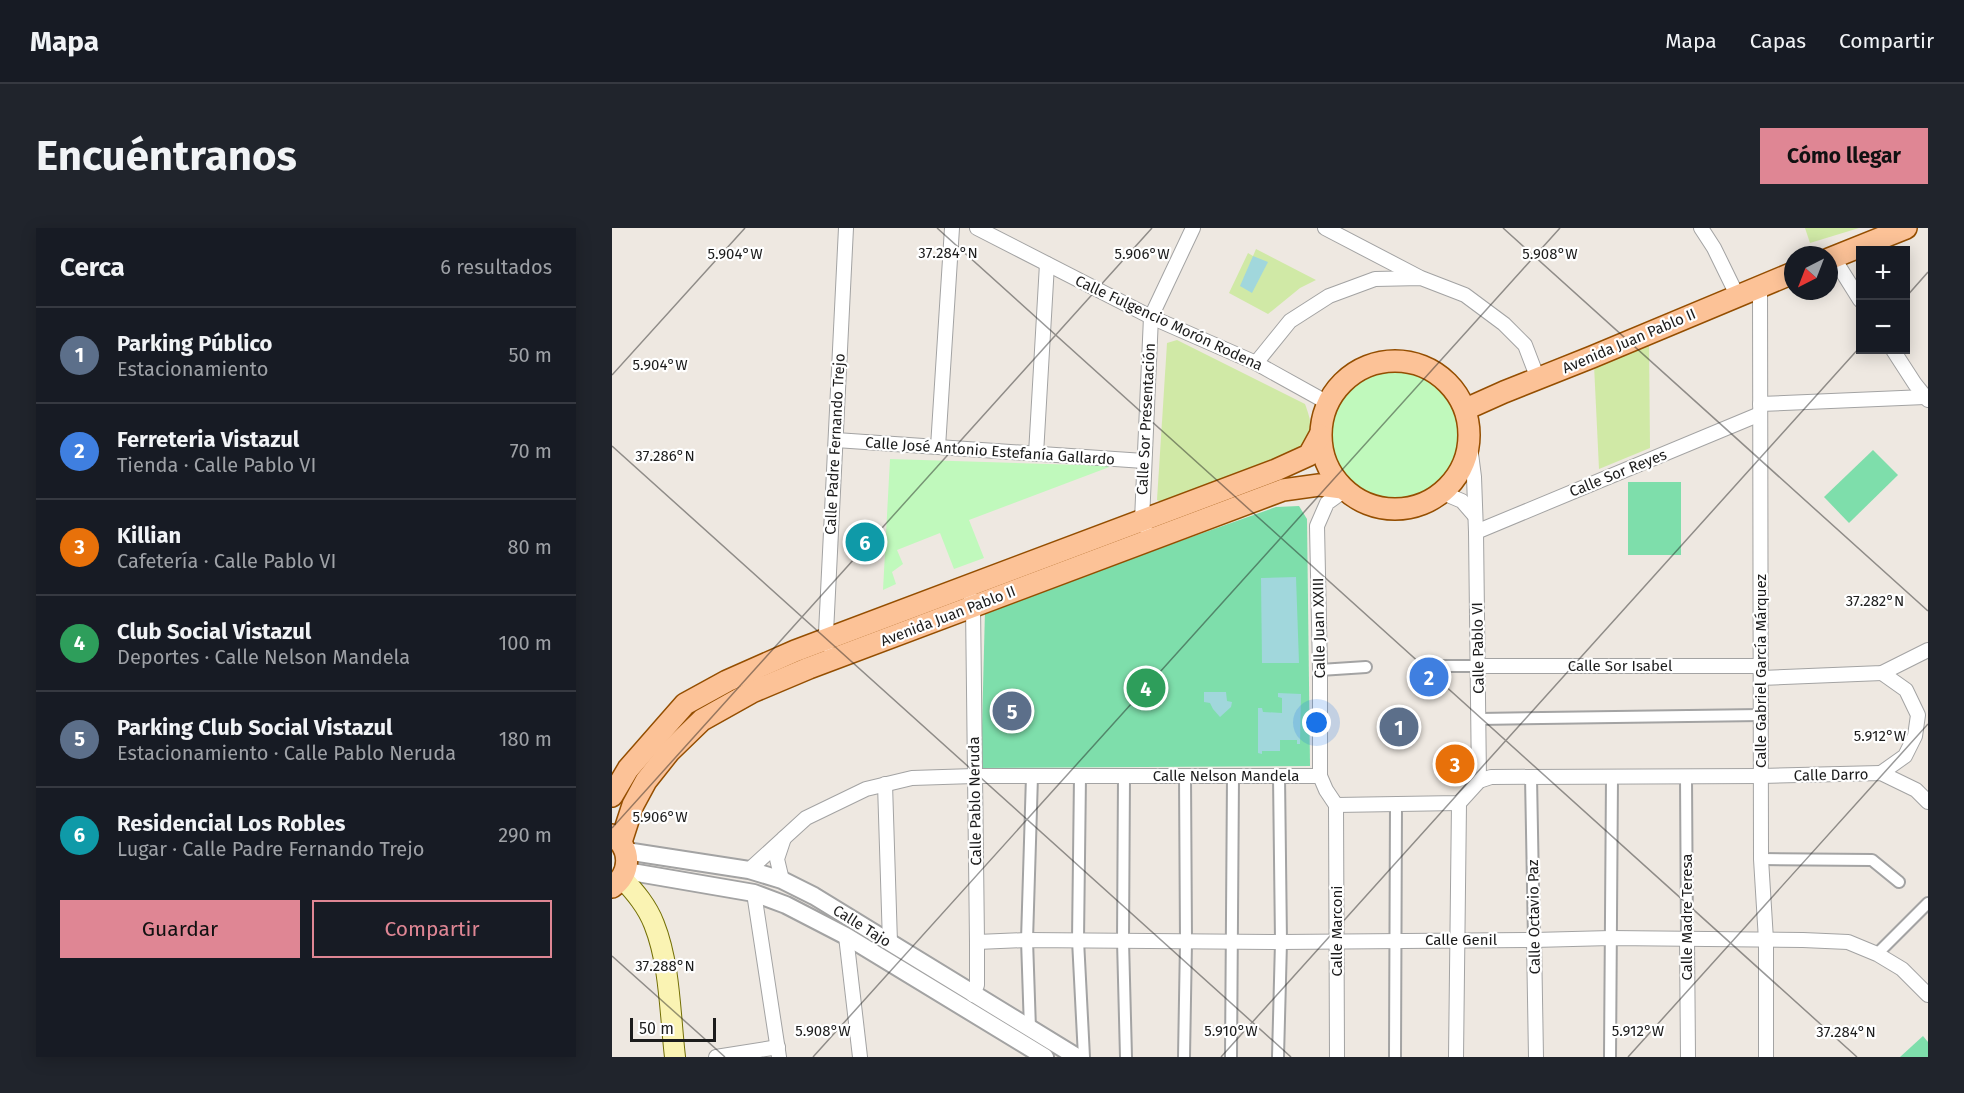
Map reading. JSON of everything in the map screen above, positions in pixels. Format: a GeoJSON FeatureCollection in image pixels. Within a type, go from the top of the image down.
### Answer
{"type":"FeatureCollection","features":[{"type":"Feature","properties":{"kind":"main road"},"geometry":{"type":"LineString","coordinates":[[1838,255],[1906,228]]}},
{"type":"Feature","properties":{"kind":"main road","name":"Avenida Juan Pablo II"},"geometry":{"type":"LineString","coordinates":[[1466,409],[1784,277]]}},
{"type":"Feature","properties":{"kind":"main road"},"geometry":{"type":"LineString","coordinates":[[1386,361],[1395,361],[1411,362],[1434,371],[1453,388],[1466,409],[1470,427],[1470,446],[1465,463],[1456,479],[1443,493],[1425,504],[1399,510],[1383,509],[1362,502],[1343,489],[1330,472],[1323,454],[1320,435],[1322,418],[1328,403],[1342,383],[1362,368],[1386,361]]}},
{"type":"Feature","properties":{"kind":"main road","name":"Avenida Juan Pablo II"},"geometry":{"type":"LineString","coordinates":[[620,861],[633,805],[646,781],[669,752],[702,720],[828,649],[968,586],[1276,470],[1309,455],[1320,435]]}},
{"type":"Feature","properties":{"kind":"main road","name":"Avenida Juan Pablo II"},"geometry":{"type":"LineString","coordinates":[[612,796],[628,769],[685,704],[727,681],[795,651],[828,649],[973,606],[1282,490],[1319,485],[1343,489]]}},
{"type":"Feature","properties":{"kind":"main road"},"geometry":{"type":"LineString","coordinates":[[620,861],[654,923],[664,958],[675,1057]]}},
{"type":"Feature","properties":{"kind":"street","name":"Calle Padre Fernando Trejo"},"geometry":{"type":"LineString","coordinates":[[828,649],[846,228]]}},
{"type":"Feature","properties":{"kind":"street"},"geometry":{"type":"LineString","coordinates":[[938,447],[952,228]]}},
{"type":"Feature","properties":{"kind":"street","name":"Calle Fulgencio Morón Rodena"},"geometry":{"type":"LineString","coordinates":[[977,228],[1150,317],[1256,363],[1328,403]]}},
{"type":"Feature","properties":{"kind":"street"},"geometry":{"type":"LineString","coordinates":[[1150,317],[1193,228]]}},
{"type":"Feature","properties":{"kind":"street"},"geometry":{"type":"LineString","coordinates":[[1325,228],[1421,278],[1465,295],[1504,324],[1525,345],[1538,379]]}},
{"type":"Feature","properties":{"kind":"street"},"geometry":{"type":"LineString","coordinates":[[1701,228],[1714,248],[1737,295]]}},
{"type":"Feature","properties":{"kind":"street"},"geometry":{"type":"LineString","coordinates":[[1036,454],[1047,264]]}},
{"type":"Feature","properties":{"kind":"street"},"geometry":{"type":"LineString","coordinates":[[1838,268],[1856,294]]}},
{"type":"Feature","properties":{"kind":"street"},"geometry":{"type":"LineString","coordinates":[[1256,363],[1290,321],[1329,296],[1375,279],[1421,278]]}},
{"type":"Feature","properties":{"kind":"street","name":"Calle Gabriel García Márquez"},"geometry":{"type":"LineString","coordinates":[[1760,286],[1761,859],[1766,940],[1766,1057]]}},
{"type":"Feature","properties":{"kind":"street","name":"Calle Sor Presentación"},"geometry":{"type":"LineString","coordinates":[[1142,520],[1150,317]]}},
{"type":"Feature","properties":{"kind":"street"},"geometry":{"type":"LineString","coordinates":[[1896,354],[1927,398]]}},
{"type":"Feature","properties":{"kind":"street"},"geometry":{"type":"LineString","coordinates":[[1760,409],[1927,398]]}},
{"type":"Feature","properties":{"kind":"street","name":"Calle Sor Reyes"},"geometry":{"type":"LineString","coordinates":[[1476,532],[1760,409]]}},
{"type":"Feature","properties":{"kind":"street","name":"Calle José Antonio Estefanía Gallardo"},"geometry":{"type":"LineString","coordinates":[[836,440],[1144,461]]}},
{"type":"Feature","properties":{"kind":"street","name":"Calle Pablo VI"},"geometry":{"type":"LineString","coordinates":[[1470,446],[1474,477],[1476,532],[1479,781]]}},
{"type":"Feature","properties":{"kind":"street","name":"Calle Juan XXIII"},"geometry":{"type":"LineString","coordinates":[[1320,776],[1317,526],[1327,503],[1343,489]]}},
{"type":"Feature","properties":{"kind":"street"},"geometry":{"type":"LineString","coordinates":[[1443,493],[1462,501],[1475,516]]}},
{"type":"Feature","properties":{"kind":"street"},"geometry":{"type":"LineString","coordinates":[[1142,520],[1150,540]]}},
{"type":"Feature","properties":{"kind":"street","name":"Calle Pablo Neruda"},"geometry":{"type":"LineString","coordinates":[[968,586],[973,606],[977,942],[977,985],[973,995]]}},
{"type":"Feature","properties":{"kind":"street"},"geometry":{"type":"LineString","coordinates":[[1881,773],[1905,756],[1915,736],[1918,715],[1906,690],[1882,673],[1928,650]]}},
{"type":"Feature","properties":{"kind":"street"},"geometry":{"type":"LineString","coordinates":[[1426,666],[1478,666]]}},
{"type":"Feature","properties":{"kind":"street","name":"Calle Sor Isabel"},"geometry":{"type":"LineString","coordinates":[[1478,666],[1882,673]]}},
{"type":"Feature","properties":{"kind":"street"},"geometry":{"type":"LineString","coordinates":[[1320,670],[1366,667]]}},
{"type":"Feature","properties":{"kind":"street"},"geometry":{"type":"LineString","coordinates":[[1479,719],[1761,716]]}},
{"type":"Feature","properties":{"kind":"street","name":"Calle Darro"},"geometry":{"type":"LineString","coordinates":[[1761,776],[1881,773],[1916,790],[1928,802]]}},
{"type":"Feature","properties":{"kind":"street"},"geometry":{"type":"LineString","coordinates":[[1030,1029],[1027,940],[1032,776]]}},
{"type":"Feature","properties":{"kind":"street"},"geometry":{"type":"LineString","coordinates":[[1080,776],[1078,940],[1084,1057]]}},
{"type":"Feature","properties":{"kind":"street"},"geometry":{"type":"LineString","coordinates":[[1124,776],[1123,941],[1126,1057]]}},
{"type":"Feature","properties":{"kind":"street"},"geometry":{"type":"LineString","coordinates":[[1184,1057],[1185,776]]}},
{"type":"Feature","properties":{"kind":"street"},"geometry":{"type":"LineString","coordinates":[[1231,1057],[1233,776]]}},
{"type":"Feature","properties":{"kind":"street"},"geometry":{"type":"LineString","coordinates":[[1278,1057],[1281,942],[1279,776]]}},
{"type":"Feature","properties":{"kind":"street","name":"Calle Nelson Mandela"},"geometry":{"type":"LineString","coordinates":[[749,870],[806,818],[866,789],[912,778],[1320,776],[1336,805]]}},
{"type":"Feature","properties":{"kind":"street"},"geometry":{"type":"LineString","coordinates":[[1456,1057],[1458,803],[1479,781],[1491,777],[1761,776]]}},
{"type":"Feature","properties":{"kind":"street","name":"Calle Octavio Paz"},"geometry":{"type":"LineString","coordinates":[[1531,777],[1536,1057]]}},
{"type":"Feature","properties":{"kind":"street"},"geometry":{"type":"LineString","coordinates":[[1611,1057],[1612,777]]}},
{"type":"Feature","properties":{"kind":"street","name":"Calle Madre Teresa"},"geometry":{"type":"LineString","coordinates":[[1686,777],[1688,1057]]}},
{"type":"Feature","properties":{"kind":"street"},"geometry":{"type":"LineString","coordinates":[[885,784],[890,943]]}},
{"type":"Feature","properties":{"kind":"street"},"geometry":{"type":"LineString","coordinates":[[1336,805],[1458,803]]}},
{"type":"Feature","properties":{"kind":"street"},"geometry":{"type":"LineString","coordinates":[[1395,1057],[1396,804]]}},
{"type":"Feature","properties":{"kind":"street","name":"Calle Marconi"},"geometry":{"type":"LineString","coordinates":[[1336,805],[1337,1057]]}},
{"type":"Feature","properties":{"kind":"street"},"geometry":{"type":"LineString","coordinates":[[782,880],[777,859],[785,836]]}},
{"type":"Feature","properties":{"kind":"street"},"geometry":{"type":"LineString","coordinates":[[1761,859],[1872,860],[1899,882]]}},
{"type":"Feature","properties":{"kind":"street","name":"Calle Tajo"},"geometry":{"type":"LineString","coordinates":[[620,861],[749,870],[782,880],[813,896],[1077,1057]]}},
{"type":"Feature","properties":{"kind":"street","name":"Calle Tajo"},"geometry":{"type":"LineString","coordinates":[[620,861],[754,893],[786,905],[846,936],[1045,1057]]}},
{"type":"Feature","properties":{"kind":"street"},"geometry":{"type":"LineString","coordinates":[[716,1057],[778,1052],[754,893]]}},
{"type":"Feature","properties":{"kind":"street"},"geometry":{"type":"LineString","coordinates":[[1877,954],[1928,903]]}},
{"type":"Feature","properties":{"kind":"street"},"geometry":{"type":"LineString","coordinates":[[846,936],[860,1057]]}},
{"type":"Feature","properties":{"kind":"street","name":"Calle Genil"},"geometry":{"type":"LineString","coordinates":[[977,942],[1027,940],[1281,942],[1611,938],[1803,939],[1848,942],[1877,954],[1902,969],[1927,990]]}},
{"type":"Feature","properties":{"kind":"green space"},"geometry":{"type":"Polygon","coordinates":[[[1805,228],[1859,228],[1810,243],[1805,228]]]}},
{"type":"Feature","properties":{"kind":"green space"},"geometry":{"type":"Polygon","coordinates":[[[1256,249],[1316,280],[1300,288],[1268,314],[1229,293],[1248,253],[1253,256],[1256,249]]]}},
{"type":"Feature","properties":{"kind":"green space"},"geometry":{"type":"Polygon","coordinates":[[[1177,340],[1305,404],[1310,433],[1301,450],[1166,504],[1157,500],[1167,343],[1177,340]]]}},
{"type":"Feature","properties":{"kind":"green space"},"geometry":{"type":"Polygon","coordinates":[[[1649,345],[1650,448],[1599,469],[1594,365],[1649,345]]]}},
{"type":"Feature","properties":{"kind":"green space"},"geometry":{"type":"Polygon","coordinates":[[[1395,361],[1423,367],[1447,383],[1463,407],[1469,435],[1463,463],[1447,487],[1423,503],[1395,509],[1367,503],[1343,487],[1327,463],[1321,435],[1327,407],[1343,383],[1367,367],[1395,361]]]}},
{"type":"Feature","properties":{"kind":"green space"},"geometry":{"type":"Polygon","coordinates":[[[1873,450],[1898,475],[1849,523],[1824,497],[1873,450]]]}},
{"type":"Feature","properties":{"kind":"green space"},"geometry":{"type":"Polygon","coordinates":[[[890,459],[1112,466],[969,520],[984,558],[954,569],[940,533],[897,550],[903,564],[892,572],[896,584],[883,590],[890,459]]]}},
{"type":"Feature","properties":{"kind":"green space"},"geometry":{"type":"Polygon","coordinates":[[[1628,482],[1681,482],[1681,555],[1628,555],[1628,482]]]}},
{"type":"Feature","properties":{"kind":"green space"},"geometry":{"type":"Polygon","coordinates":[[[1299,506],[1307,519],[1310,766],[981,768],[985,610],[1276,507],[1299,506]]]}},
{"type":"Feature","properties":{"kind":"green space"},"geometry":{"type":"Polygon","coordinates":[[[1923,1036],[1928,1042],[1928,1057],[1900,1057],[1923,1036]]]}},
{"type":"Feature","properties":{"kind":"water"},"geometry":{"type":"Polygon","coordinates":[[[1253,256],[1268,262],[1252,293],[1240,286],[1253,256]]]}},
{"type":"Feature","properties":{"kind":"water"},"geometry":{"type":"Polygon","coordinates":[[[1296,577],[1299,663],[1262,663],[1261,578],[1296,577]]]}},
{"type":"Feature","properties":{"kind":"water"},"geometry":{"type":"Polygon","coordinates":[[[1204,692],[1226,692],[1227,701],[1232,702],[1231,707],[1220,717],[1210,703],[1204,702],[1204,692]]]}},
{"type":"Feature","properties":{"kind":"water"},"geometry":{"type":"Polygon","coordinates":[[[1278,693],[1301,694],[1300,744],[1297,744],[1297,740],[1280,740],[1280,751],[1258,753],[1258,708],[1262,708],[1263,712],[1282,713],[1282,698],[1278,697],[1278,693]]]}},
{"type":"Feature","properties":{"kind":"place","name":"Residencial Los Robles"},"geometry":{"type":"Point","coordinates":[865,542]}},
{"type":"Feature","properties":{"kind":"place","name":"Ferreteria Vistazul"},"geometry":{"type":"Point","coordinates":[1429,677]}},
{"type":"Feature","properties":{"kind":"place","name":"Club Social Vistazul"},"geometry":{"type":"Point","coordinates":[1146,688]}},
{"type":"Feature","properties":{"kind":"place","name":"Parking Club Social Vistazul"},"geometry":{"type":"Point","coordinates":[1012,711]}},
{"type":"Feature","properties":{"kind":"place","name":"Parking Público"},"geometry":{"type":"Point","coordinates":[1399,727]}},
{"type":"Feature","properties":{"kind":"place","name":"Killian"},"geometry":{"type":"Point","coordinates":[1455,764]}}]}
